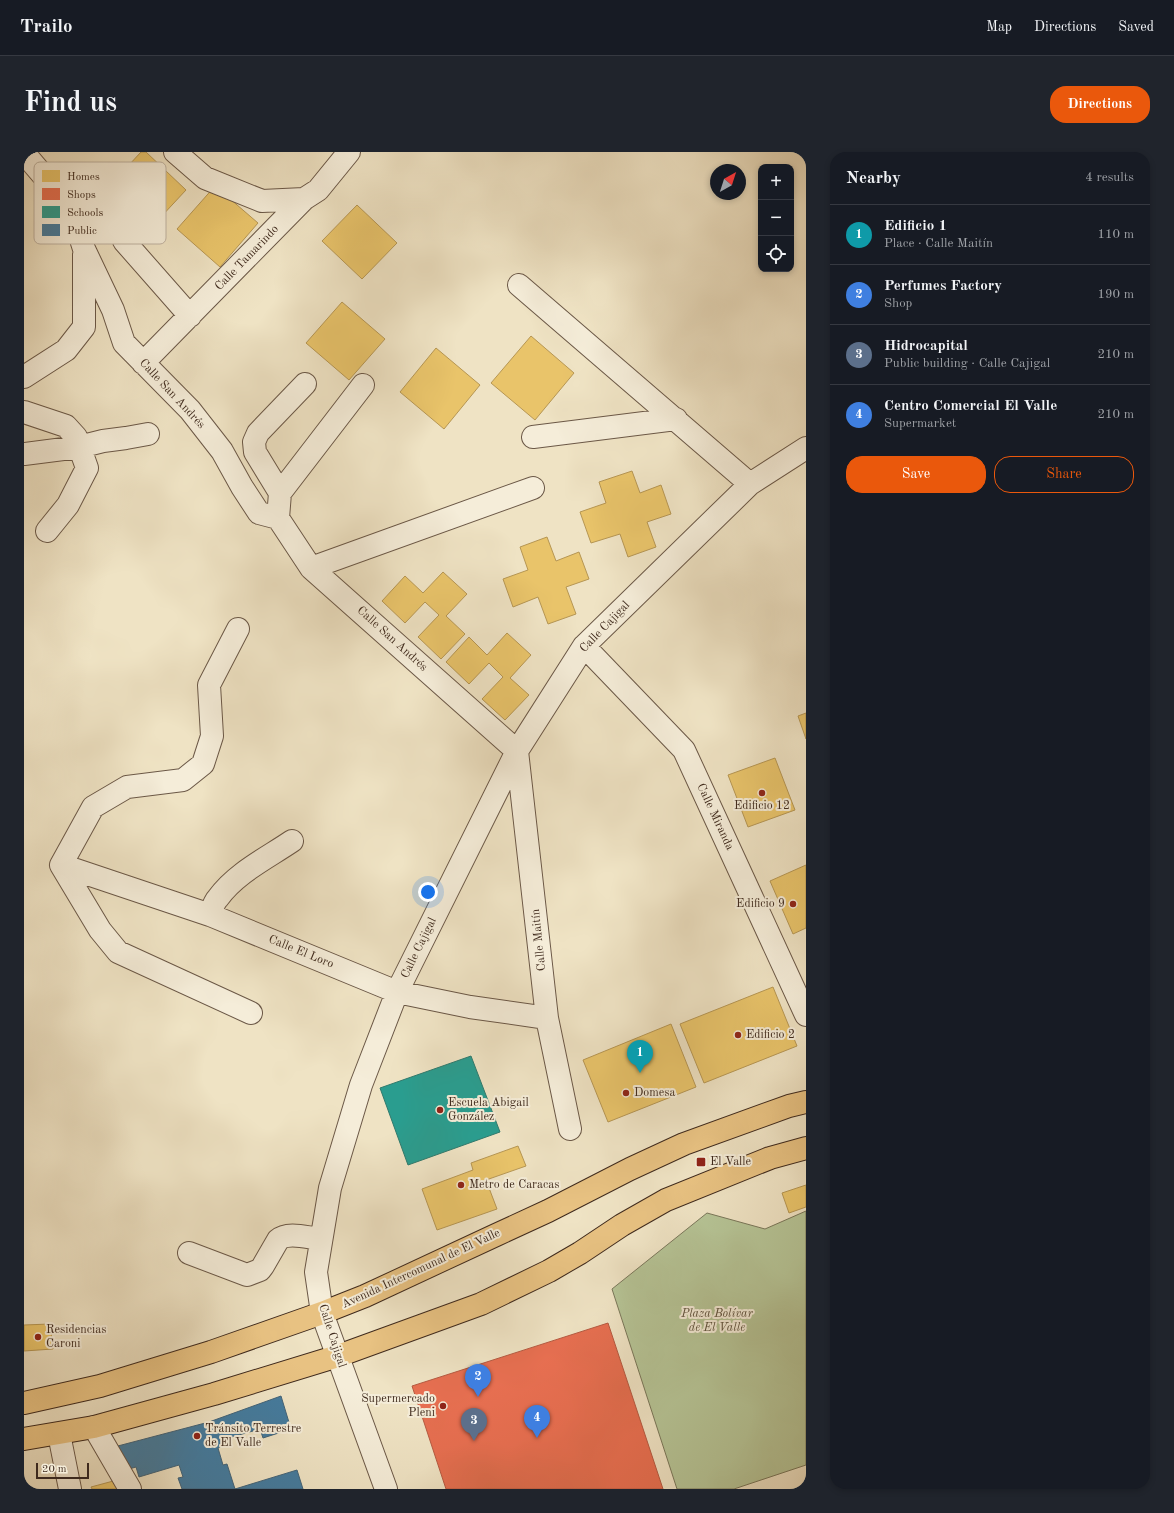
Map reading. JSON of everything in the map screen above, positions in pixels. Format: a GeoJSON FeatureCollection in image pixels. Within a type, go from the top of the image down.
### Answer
{"type":"FeatureCollection","features":[{"type":"Feature","properties":{"kind":"main road","name":"Avenida Intercomunal de El Valle"},"geometry":{"type":"LineString","coordinates":[[24,1403],[100,1386],[211,1352],[322,1313],[365,1296],[548,1211],[630,1169],[684,1144],[789,1106],[806,1102]]}},
{"type":"Feature","properties":{"kind":"main road"},"geometry":{"type":"LineString","coordinates":[[24,1439],[94,1428],[214,1394],[338,1356],[481,1304],[550,1271],[622,1225],[666,1200],[770,1158],[806,1148]]}},
{"type":"Feature","properties":{"kind":"street"},"geometry":{"type":"LineString","coordinates":[[175,152],[205,178],[262,201],[304,199]]}},
{"type":"Feature","properties":{"kind":"street","name":"Calle Tamarindo"},"geometry":{"type":"LineString","coordinates":[[143,363],[304,199],[318,190],[349,152]]}},
{"type":"Feature","properties":{"kind":"street","name":"Calle San Andrés"},"geometry":{"type":"LineString","coordinates":[[24,153],[34,165]]}},
{"type":"Feature","properties":{"kind":"street","name":"Calle San Andrés"},"geometry":{"type":"LineString","coordinates":[[82,244],[113,310],[124,343],[190,410],[222,451],[242,487],[259,513],[278,518],[312,568],[517,751]]}},
{"type":"Feature","properties":{"kind":"street"},"geometry":{"type":"LineString","coordinates":[[127,244],[190,316]]}},
{"type":"Feature","properties":{"kind":"street"},"geometry":{"type":"LineString","coordinates":[[24,377],[66,350],[84,327],[84,249]]}},
{"type":"Feature","properties":{"kind":"street"},"geometry":{"type":"LineString","coordinates":[[520,285],[750,484]]}},
{"type":"Feature","properties":{"kind":"street"},"geometry":{"type":"LineString","coordinates":[[280,493],[255,452],[254,442],[258,433],[305,384]]}},
{"type":"Feature","properties":{"kind":"street"},"geometry":{"type":"LineString","coordinates":[[278,518],[280,493],[363,385]]}},
{"type":"Feature","properties":{"kind":"street"},"geometry":{"type":"LineString","coordinates":[[24,412],[66,426],[76,437],[87,468],[68,505],[47,531]]}},
{"type":"Feature","properties":{"kind":"street"},"geometry":{"type":"LineString","coordinates":[[534,437],[676,419]]}},
{"type":"Feature","properties":{"kind":"street"},"geometry":{"type":"LineString","coordinates":[[24,454],[80,447],[103,441],[148,434]]}},
{"type":"Feature","properties":{"kind":"street","name":"Calle Cajigal"},"geometry":{"type":"LineString","coordinates":[[386,1489],[322,1313],[316,1272],[330,1188],[361,1085],[397,992],[517,751],[584,646],[750,484],[806,448]]}},
{"type":"Feature","properties":{"kind":"street"},"geometry":{"type":"LineString","coordinates":[[312,568],[533,488]]}},
{"type":"Feature","properties":{"kind":"street"},"geometry":{"type":"LineString","coordinates":[[238,629],[209,685],[212,736],[203,764],[183,780],[127,787],[92,807],[61,865],[100,930],[118,952],[251,1013]]}},
{"type":"Feature","properties":{"kind":"street","name":"Calle Miranda"},"geometry":{"type":"LineString","coordinates":[[584,646],[684,750],[806,1015]]}},
{"type":"Feature","properties":{"kind":"street","name":"Calle Maitín"},"geometry":{"type":"LineString","coordinates":[[517,751],[548,1018],[570,1129]]}},
{"type":"Feature","properties":{"kind":"street"},"geometry":{"type":"LineString","coordinates":[[210,915],[217,898],[230,885],[243,874],[292,841]]}},
{"type":"Feature","properties":{"kind":"street","name":"Calle El Loro"},"geometry":{"type":"LineString","coordinates":[[61,865],[210,915],[397,992],[470,1007],[548,1018]]}},
{"type":"Feature","properties":{"kind":"street"},"geometry":{"type":"LineString","coordinates":[[189,1253],[247,1275],[260,1270],[278,1240],[283,1236],[321,1239]]}},
{"type":"Feature","properties":{"kind":"street"},"geometry":{"type":"LineString","coordinates":[[94,1428],[130,1489]]}},
{"type":"Feature","properties":{"kind":"street"},"geometry":{"type":"LineString","coordinates":[[59,1434],[70,1489]]}},
{"type":"Feature","properties":{"kind":"green space","name":"Plaza Bolívar de El Valle"},"geometry":{"type":"Polygon","coordinates":[[[806,1211],[806,1465],[734,1489],[677,1489],[612,1289],[707,1213],[765,1229],[806,1211]]]}},
{"type":"Feature","properties":{"kind":"building: Homes"},"geometry":{"type":"Polygon","coordinates":[[[141,152],[146,152],[157,162],[132,162],[141,152]]]}},
{"type":"Feature","properties":{"kind":"building: Homes"},"geometry":{"type":"Polygon","coordinates":[[[166,171],[186,190],[166,212],[166,171]]]}},
{"type":"Feature","properties":{"kind":"building: Homes"},"geometry":{"type":"Polygon","coordinates":[[[215,186],[258,223],[220,267],[177,229],[215,186]]]}},
{"type":"Feature","properties":{"kind":"building: Homes"},"geometry":{"type":"Polygon","coordinates":[[[357,205],[397,243],[362,279],[322,241],[357,205]]]}},
{"type":"Feature","properties":{"kind":"building: Homes"},"geometry":{"type":"Polygon","coordinates":[[[342,302],[385,339],[349,380],[306,343],[342,302]]]}},
{"type":"Feature","properties":{"kind":"building: Homes"},"geometry":{"type":"Polygon","coordinates":[[[531,336],[574,373],[535,420],[491,383],[531,336]]]}},
{"type":"Feature","properties":{"kind":"building: Homes"},"geometry":{"type":"Polygon","coordinates":[[[436,348],[480,385],[444,429],[400,392],[436,348]]]}},
{"type":"Feature","properties":{"kind":"building: Homes"},"geometry":{"type":"Polygon","coordinates":[[[632,471],[640,493],[661,485],[671,514],[647,522],[656,547],[628,557],[620,534],[591,543],[580,512],[606,503],[599,482],[632,471]]]}},
{"type":"Feature","properties":{"kind":"building: Homes"},"geometry":{"type":"Polygon","coordinates":[[[547,537],[556,561],[579,552],[589,579],[566,587],[576,614],[548,624],[538,597],[513,607],[503,579],[528,570],[520,547],[547,537]]]}},
{"type":"Feature","properties":{"kind":"building: Homes"},"geometry":{"type":"Polygon","coordinates":[[[443,572],[467,594],[446,616],[465,634],[441,659],[418,637],[439,615],[425,602],[405,623],[382,601],[405,576],[423,593],[443,572]]]}},
{"type":"Feature","properties":{"kind":"building: Homes"},"geometry":{"type":"Polygon","coordinates":[[[507,633],[531,655],[510,678],[529,695],[505,720],[482,699],[503,677],[489,663],[469,684],[446,662],[469,637],[487,655],[507,633]]]}},
{"type":"Feature","properties":{"kind":"building: Homes"},"geometry":{"type":"Polygon","coordinates":[[[806,713],[806,739],[798,716],[806,713]]]}},
{"type":"Feature","properties":{"kind":"building: Homes","name":"Edificio 12"},"geometry":{"type":"Polygon","coordinates":[[[775,758],[795,810],[748,827],[728,775],[775,758]]]}},
{"type":"Feature","properties":{"kind":"building: Homes","name":"Edificio 9"},"geometry":{"type":"Polygon","coordinates":[[[806,865],[806,928],[793,934],[770,881],[806,865]]]}},
{"type":"Feature","properties":{"kind":"building: Homes","name":"Edificio 2"},"geometry":{"type":"Polygon","coordinates":[[[773,987],[797,1046],[704,1083],[680,1024],[773,987]]]}},
{"type":"Feature","properties":{"kind":"building: Homes"},"geometry":{"type":"Polygon","coordinates":[[[671,1024],[696,1087],[608,1122],[583,1060],[671,1024]]]}},
{"type":"Feature","properties":{"kind":"building: Homes","name":"Metro de Caracas"},"geometry":{"type":"Polygon","coordinates":[[[518,1146],[526,1166],[486,1180],[497,1209],[437,1230],[422,1189],[473,1170],[471,1163],[518,1146]]]}},
{"type":"Feature","properties":{"kind":"building: Homes"},"geometry":{"type":"Polygon","coordinates":[[[806,1185],[806,1207],[789,1213],[782,1193],[806,1185]]]}},
{"type":"Feature","properties":{"kind":"building: Homes","name":"Residencias Caroni"},"geometry":{"type":"Polygon","coordinates":[[[50,1324],[53,1349],[24,1351],[24,1325],[50,1324]]]}},
{"type":"Feature","properties":{"kind":"building: Homes"},"geometry":{"type":"Polygon","coordinates":[[[117,1480],[120,1489],[92,1489],[91,1487],[117,1480]]]}},
{"type":"Feature","properties":{"kind":"building: Shops"},"geometry":{"type":"Polygon","coordinates":[[[608,1323],[663,1489],[446,1489],[412,1386],[608,1323]]]}},
{"type":"Feature","properties":{"kind":"building: Schools","name":"Escuela Abigail González"},"geometry":{"type":"Polygon","coordinates":[[[471,1056],[500,1132],[408,1165],[380,1088],[471,1056]]]}},
{"type":"Feature","properties":{"kind":"building: Public"},"geometry":{"type":"Polygon","coordinates":[[[281,1396],[291,1429],[263,1438],[260,1429],[228,1438],[229,1444],[218,1448],[223,1465],[227,1464],[235,1489],[182,1489],[178,1478],[183,1477],[179,1465],[139,1477],[136,1467],[129,1469],[114,1447],[209,1422],[281,1396]]]}},
{"type":"Feature","properties":{"kind":"building: Public"},"geometry":{"type":"Polygon","coordinates":[[[297,1470],[303,1489],[235,1489],[297,1470]]]}},
{"type":"Feature","properties":{"kind":"place","name":"Edificio 12"},"geometry":{"type":"Point","coordinates":[762,793]}},
{"type":"Feature","properties":{"kind":"place","name":"Edificio 9"},"geometry":{"type":"Point","coordinates":[793,904]}},
{"type":"Feature","properties":{"kind":"place","name":"Edificio 2"},"geometry":{"type":"Point","coordinates":[738,1035]}},
{"type":"Feature","properties":{"kind":"place","name":"Edificio 1"},"geometry":{"type":"Point","coordinates":[640,1073]}},
{"type":"Feature","properties":{"kind":"place","name":"Domesa"},"geometry":{"type":"Point","coordinates":[626,1093]}},
{"type":"Feature","properties":{"kind":"place","name":"Escuela Abigail González"},"geometry":{"type":"Point","coordinates":[440,1110]}},
{"type":"Feature","properties":{"kind":"place","name":"El Valle"},"geometry":{"type":"Point","coordinates":[701,1162]}},
{"type":"Feature","properties":{"kind":"place","name":"Metro de Caracas"},"geometry":{"type":"Point","coordinates":[461,1185]}},
{"type":"Feature","properties":{"kind":"place","name":"Residencias Caroni"},"geometry":{"type":"Point","coordinates":[38,1337]}},
{"type":"Feature","properties":{"kind":"place","name":"Perfumes Factory"},"geometry":{"type":"Point","coordinates":[478,1397]}},
{"type":"Feature","properties":{"kind":"place","name":"Supermercado Pleni"},"geometry":{"type":"Point","coordinates":[443,1406]}},
{"type":"Feature","properties":{"kind":"place","name":"Tránsito Terrestre de El Valle"},"geometry":{"type":"Point","coordinates":[197,1436]}},
{"type":"Feature","properties":{"kind":"place","name":"Centro Comercial El Valle"},"geometry":{"type":"Point","coordinates":[537,1438]}},
{"type":"Feature","properties":{"kind":"place","name":"Hidrocapital"},"geometry":{"type":"Point","coordinates":[474,1441]}}]}
